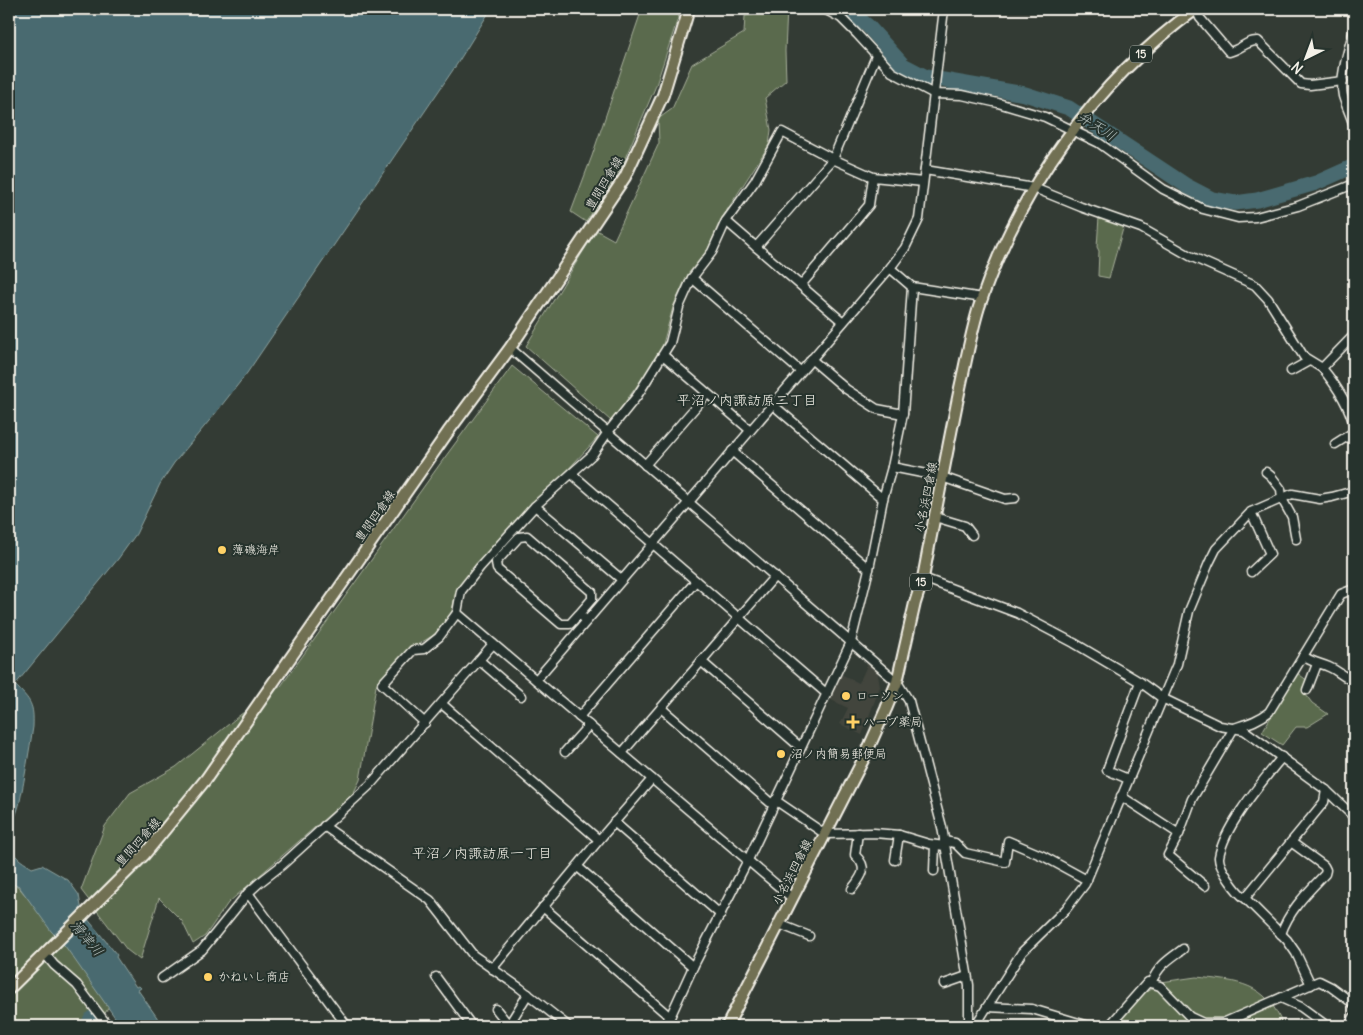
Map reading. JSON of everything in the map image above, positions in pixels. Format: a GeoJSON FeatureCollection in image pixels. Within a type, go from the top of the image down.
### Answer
{"type":"FeatureCollection","features":[{"type":"Feature","properties":{"kind":"main road","name":"豊間四倉線"},"geometry":{"type":"LineString","coordinates":[[9,989],[155,844],[206,779],[448,432],[510,348],[625,177],[663,95],[689,9]]}},
{"type":"Feature","properties":{"kind":"main road","name":"小名浜四倉線"},"geometry":{"type":"LineString","coordinates":[[726,1026],[865,756],[897,682],[922,578],[968,353],[983,298],[996,265],[1034,188],[1075,128],[1115,80],[1190,10]]}},
{"type":"Feature","properties":{"kind":"street"},"geometry":{"type":"LineString","coordinates":[[824,9],[840,18],[858,34],[892,72],[934,94],[962,95],[998,103],[1075,128],[1163,189],[1203,209],[1231,216],[1256,217],[1298,206],[1354,184]]}},
{"type":"Feature","properties":{"kind":"street"},"geometry":{"type":"LineString","coordinates":[[536,680],[844,322],[905,248],[920,220],[944,9]]}},
{"type":"Feature","properties":{"kind":"street"},"geometry":{"type":"LineString","coordinates":[[1190,10],[1200,18],[1229,52],[1235,51],[1252,40],[1258,42],[1301,84],[1310,85],[1343,81]]}},
{"type":"Feature","properties":{"kind":"street"},"geometry":{"type":"LineString","coordinates":[[1354,30],[1347,55],[1343,81],[1343,95],[1354,126]]}},
{"type":"Feature","properties":{"kind":"street"},"geometry":{"type":"LineString","coordinates":[[756,247],[833,159],[876,56]]}},
{"type":"Feature","properties":{"kind":"street"},"geometry":{"type":"LineString","coordinates":[[424,723],[382,684],[413,650],[424,648],[439,636],[457,613],[461,591],[480,567],[536,506],[592,455],[637,396],[670,343],[679,307],[692,278],[712,252],[726,221],[755,181],[782,132],[833,159],[873,177],[923,182]]}},
{"type":"Feature","properties":{"kind":"street"},"geometry":{"type":"LineString","coordinates":[[925,170],[1034,188],[1141,228],[1190,256],[1255,285],[1268,299],[1304,357],[1322,368],[1335,384],[1352,416],[1354,426]]}},
{"type":"Feature","properties":{"kind":"street"},"geometry":{"type":"LineString","coordinates":[[801,285],[869,205],[873,177]]}},
{"type":"Feature","properties":{"kind":"street"},"geometry":{"type":"LineString","coordinates":[[726,221],[844,322]]}},
{"type":"Feature","properties":{"kind":"street"},"geometry":{"type":"LineString","coordinates":[[890,268],[912,287],[983,298]]}},
{"type":"Feature","properties":{"kind":"street"},"geometry":{"type":"LineString","coordinates":[[692,278],[800,371]]}},
{"type":"Feature","properties":{"kind":"street"},"geometry":{"type":"LineString","coordinates":[[666,1026],[693,967],[748,860],[851,642],[903,414],[912,287]]}},
{"type":"Feature","properties":{"kind":"street"},"geometry":{"type":"LineString","coordinates":[[1322,368],[1354,335]]}},
{"type":"Feature","properties":{"kind":"street"},"geometry":{"type":"LineString","coordinates":[[510,348],[897,682],[909,701],[942,827],[969,985],[969,1026]]}},
{"type":"Feature","properties":{"kind":"street"},"geometry":{"type":"LineString","coordinates":[[663,356],[750,430]]}},
{"type":"Feature","properties":{"kind":"street"},"geometry":{"type":"LineString","coordinates":[[811,359],[846,389],[877,409],[903,414]]}},
{"type":"Feature","properties":{"kind":"street"},"geometry":{"type":"LineString","coordinates":[[1291,371],[1309,360]]}},
{"type":"Feature","properties":{"kind":"street"},"geometry":{"type":"LineString","coordinates":[[646,464],[707,394]]}},
{"type":"Feature","properties":{"kind":"street"},"geometry":{"type":"LineString","coordinates":[[772,404],[883,499]]}},
{"type":"Feature","properties":{"kind":"street"},"geometry":{"type":"LineString","coordinates":[[1334,444],[1354,432]]}},
{"type":"Feature","properties":{"kind":"street"},"geometry":{"type":"LineString","coordinates":[[732,451],[869,569]]}},
{"type":"Feature","properties":{"kind":"street"},"geometry":{"type":"LineString","coordinates":[[892,467],[942,477],[1001,498],[1015,498]]}},
{"type":"Feature","properties":{"kind":"street"},"geometry":{"type":"LineString","coordinates":[[1266,472],[1280,489],[1282,499],[1292,517],[1296,539]]}},
{"type":"Feature","properties":{"kind":"street"},"geometry":{"type":"LineString","coordinates":[[572,474],[827,694]]}},
{"type":"Feature","properties":{"kind":"street"},"geometry":{"type":"LineString","coordinates":[[975,1026],[1022,952],[1066,909],[1087,880],[1177,664],[1189,611],[1208,563],[1216,549],[1251,512],[1292,494],[1320,499],[1332,498],[1354,491]]}},
{"type":"Feature","properties":{"kind":"street"},"geometry":{"type":"LineString","coordinates":[[536,506],[621,580]]}},
{"type":"Feature","properties":{"kind":"street"},"geometry":{"type":"LineString","coordinates":[[1251,512],[1270,554],[1251,572]]}},
{"type":"Feature","properties":{"kind":"street"},"geometry":{"type":"LineString","coordinates":[[935,517],[965,526],[972,535]]}},
{"type":"Feature","properties":{"kind":"street"},"geometry":{"type":"LineString","coordinates":[[527,536],[592,592],[592,599],[579,614],[570,624],[561,624],[497,569],[496,562],[520,537],[527,536]]}},
{"type":"Feature","properties":{"kind":"street"},"geometry":{"type":"LineString","coordinates":[[622,753],[775,576]]}},
{"type":"Feature","properties":{"kind":"street"},"geometry":{"type":"LineString","coordinates":[[922,578],[1025,617],[1140,682],[1162,698],[1220,726],[1244,730],[1326,790],[1354,817]]}},
{"type":"Feature","properties":{"kind":"street"},"geometry":{"type":"LineString","coordinates":[[579,717],[696,581]]}},
{"type":"Feature","properties":{"kind":"street"},"geometry":{"type":"LineString","coordinates":[[1205,886],[1168,855],[1179,834],[1192,799],[1234,728],[1252,722],[1268,712],[1341,594],[1354,589]]}},
{"type":"Feature","properties":{"kind":"street"},"geometry":{"type":"LineString","coordinates":[[457,613],[792,898]]}},
{"type":"Feature","properties":{"kind":"street"},"geometry":{"type":"LineString","coordinates":[[579,614],[586,620]]}},
{"type":"Feature","properties":{"kind":"street"},"geometry":{"type":"LineString","coordinates":[[162,978],[202,950],[248,893],[370,785],[493,644]]}},
{"type":"Feature","properties":{"kind":"street"},"geometry":{"type":"LineString","coordinates":[[1303,656],[1311,662],[1330,667],[1344,678],[1354,680]]}},
{"type":"Feature","properties":{"kind":"street"},"geometry":{"type":"LineString","coordinates":[[479,660],[521,696]]}},
{"type":"Feature","properties":{"kind":"street"},"geometry":{"type":"LineString","coordinates":[[701,661],[800,747]]}},
{"type":"Feature","properties":{"kind":"street"},"geometry":{"type":"LineString","coordinates":[[1307,690],[1317,664]]}},
{"type":"Feature","properties":{"kind":"street"},"geometry":{"type":"LineString","coordinates":[[1128,779],[1107,770],[1140,682]]}},
{"type":"Feature","properties":{"kind":"street"},"geometry":{"type":"LineString","coordinates":[[442,704],[599,840]]}},
{"type":"Feature","properties":{"kind":"street"},"geometry":{"type":"LineString","coordinates":[[661,708],[774,803],[825,834],[899,835],[935,845],[954,843],[965,853],[1005,862],[1008,841],[1043,856],[1087,880]]}},
{"type":"Feature","properties":{"kind":"street"},"geometry":{"type":"LineString","coordinates":[[565,752],[589,725]]}},
{"type":"Feature","properties":{"kind":"street"},"geometry":{"type":"LineString","coordinates":[[1282,757],[1246,803],[1230,828],[1219,858],[1220,864],[1240,894],[1281,934],[1296,953],[1311,985]]}},
{"type":"Feature","properties":{"kind":"street"},"geometry":{"type":"LineString","coordinates":[[492,970],[614,822],[652,779]]}},
{"type":"Feature","properties":{"kind":"street"},"geometry":{"type":"LineString","coordinates":[[1245,898],[1324,802],[1326,790]]}},
{"type":"Feature","properties":{"kind":"street"},"geometry":{"type":"LineString","coordinates":[[1121,796],[1179,834]]}},
{"type":"Feature","properties":{"kind":"street"},"geometry":{"type":"LineString","coordinates":[[614,822],[721,915]]}},
{"type":"Feature","properties":{"kind":"street"},"geometry":{"type":"LineString","coordinates":[[324,826],[430,900],[473,955],[528,994],[568,1026]]}},
{"type":"Feature","properties":{"kind":"street"},"geometry":{"type":"LineString","coordinates":[[852,889],[858,881],[864,866],[855,856],[858,833]]}},
{"type":"Feature","properties":{"kind":"street"},"geometry":{"type":"LineString","coordinates":[[895,860],[899,835]]}},
{"type":"Feature","properties":{"kind":"street"},"geometry":{"type":"LineString","coordinates":[[1281,934],[1298,903],[1325,874],[1326,870],[1324,866],[1291,842]]}},
{"type":"Feature","properties":{"kind":"street"},"geometry":{"type":"LineString","coordinates":[[934,871],[935,845]]}},
{"type":"Feature","properties":{"kind":"street"},"geometry":{"type":"LineString","coordinates":[[578,867],[693,967]]}},
{"type":"Feature","properties":{"kind":"street"},"geometry":{"type":"LineString","coordinates":[[248,893],[348,1026]]}},
{"type":"Feature","properties":{"kind":"street"},"geometry":{"type":"LineString","coordinates":[[543,907],[670,1017]]}},
{"type":"Feature","properties":{"kind":"street"},"geometry":{"type":"LineString","coordinates":[[779,924],[809,936]]}},
{"type":"Feature","properties":{"kind":"street"},"geometry":{"type":"LineString","coordinates":[[1151,983],[1155,974],[1166,960],[1183,949]]}},
{"type":"Feature","properties":{"kind":"street"},"geometry":{"type":"LineString","coordinates":[[45,954],[77,985],[108,1026]]}},
{"type":"Feature","properties":{"kind":"street"},"geometry":{"type":"LineString","coordinates":[[944,984],[967,976]]}},
{"type":"Feature","properties":{"kind":"street"},"geometry":{"type":"LineString","coordinates":[[436,977],[472,1026]]}},
{"type":"Feature","properties":{"kind":"street"},"geometry":{"type":"LineString","coordinates":[[1104,1026],[1111,1024],[1148,982],[1160,986],[1190,1017],[1203,1024],[1223,1023],[1319,982],[1331,987],[1354,1004]]}},
{"type":"Feature","properties":{"kind":"street"},"geometry":{"type":"LineString","coordinates":[[496,1009],[507,1025],[528,994]]}},
{"type":"Feature","properties":{"kind":"street"},"geometry":{"type":"LineString","coordinates":[[1281,998],[1301,1007],[1327,1026]]}},
{"type":"Feature","properties":{"kind":"street"},"geometry":{"type":"LineString","coordinates":[[988,1007],[1032,1009],[1088,1026]]}},
{"type":"Feature","properties":{"kind":"street"},"geometry":{"type":"LineString","coordinates":[[1349,1026],[1354,1017]]}},
{"type":"Feature","properties":{"kind":"shaded area"},"geometry":{"type":"Polygon","coordinates":[[[869,661],[877,669],[880,687],[862,735],[840,724],[848,708],[827,698],[839,673],[859,683],[869,661]]]}},
{"type":"Feature","properties":{"kind":"green space"},"geometry":{"type":"Polygon","coordinates":[[[642,9],[681,9],[655,88],[620,170],[586,222],[571,212],[642,9]]]}},
{"type":"Feature","properties":{"kind":"green space"},"geometry":{"type":"Polygon","coordinates":[[[787,9],[786,80],[765,98],[771,130],[769,145],[720,221],[708,249],[688,274],[673,307],[660,355],[611,421],[526,346],[596,230],[614,240],[659,143],[658,119],[672,109],[692,64],[744,33],[745,16],[787,9]]]}},
{"type":"Feature","properties":{"kind":"green space"},"geometry":{"type":"Polygon","coordinates":[[[1099,217],[1124,225],[1109,278],[1098,276],[1099,217]]]}},
{"type":"Feature","properties":{"kind":"green space"},"geometry":{"type":"Polygon","coordinates":[[[512,366],[598,437],[456,591],[452,611],[434,635],[410,649],[376,686],[360,780],[353,794],[228,903],[205,936],[193,944],[182,921],[159,898],[140,960],[127,950],[81,890],[105,826],[130,793],[176,767],[240,715],[281,686],[512,366]]]}},
{"type":"Feature","properties":{"kind":"green space"},"geometry":{"type":"Polygon","coordinates":[[[1297,673],[1308,681],[1303,691],[1312,703],[1328,714],[1307,727],[1296,727],[1282,745],[1262,732],[1297,673]]]}},
{"type":"Feature","properties":{"kind":"green space"},"geometry":{"type":"Polygon","coordinates":[[[9,876],[114,999],[97,1026],[9,1026],[9,876]]]}},
{"type":"Feature","properties":{"kind":"green space"},"geometry":{"type":"Polygon","coordinates":[[[1196,977],[1225,980],[1249,986],[1268,1000],[1283,1026],[1113,1026],[1136,999],[1161,982],[1196,977]]]}},
{"type":"Feature","properties":{"kind":"water","name":"滑津川"},"geometry":{"type":"Polygon","coordinates":[[[9,9],[491,9],[457,64],[247,373],[174,463],[160,484],[136,534],[118,559],[15,685],[30,703],[33,727],[19,807],[11,831],[10,844],[12,850],[18,858],[32,868],[42,865],[68,880],[79,895],[82,912],[117,955],[116,957],[136,987],[139,986],[141,988],[138,990],[163,1026],[121,1026],[65,946],[51,931],[18,885],[16,886],[9,879],[9,774],[12,755],[11,743],[9,741],[9,9]]]}},
{"type":"Feature","properties":{"kind":"waterway","name":"弁天川"},"geometry":{"type":"LineString","coordinates":[[847,9],[868,26],[903,65],[926,77],[1025,94],[1069,108],[1187,186],[1212,199],[1235,203],[1257,200],[1316,183],[1354,166]]}},
{"type":"Feature","properties":{"kind":"waterway"},"geometry":{"type":"LineString","coordinates":[[87,1026],[92,1018]]}},
{"type":"Feature","properties":{"kind":"place","name":"薄磯海岸"},"geometry":{"type":"Point","coordinates":[222,550]}},
{"type":"Feature","properties":{"kind":"place","name":"ローソン"},"geometry":{"type":"Point","coordinates":[846,696]}},
{"type":"Feature","properties":{"kind":"place","name":"ハーブ薬局"},"geometry":{"type":"Point","coordinates":[853,722]}},
{"type":"Feature","properties":{"kind":"place","name":"沼ノ内簡易郵便局"},"geometry":{"type":"Point","coordinates":[781,754]}},
{"type":"Feature","properties":{"kind":"place","name":"かねいし商店"},"geometry":{"type":"Point","coordinates":[208,977]}},
{"type":"Feature","properties":{"kind":"district","name":"平沼ノ内諏訪原二丁目"},"geometry":{"type":"Point","coordinates":[747,400]}},
{"type":"Feature","properties":{"kind":"district","name":"平沼ノ内諏訪原一丁目"},"geometry":{"type":"Point","coordinates":[482,853]}}]}
